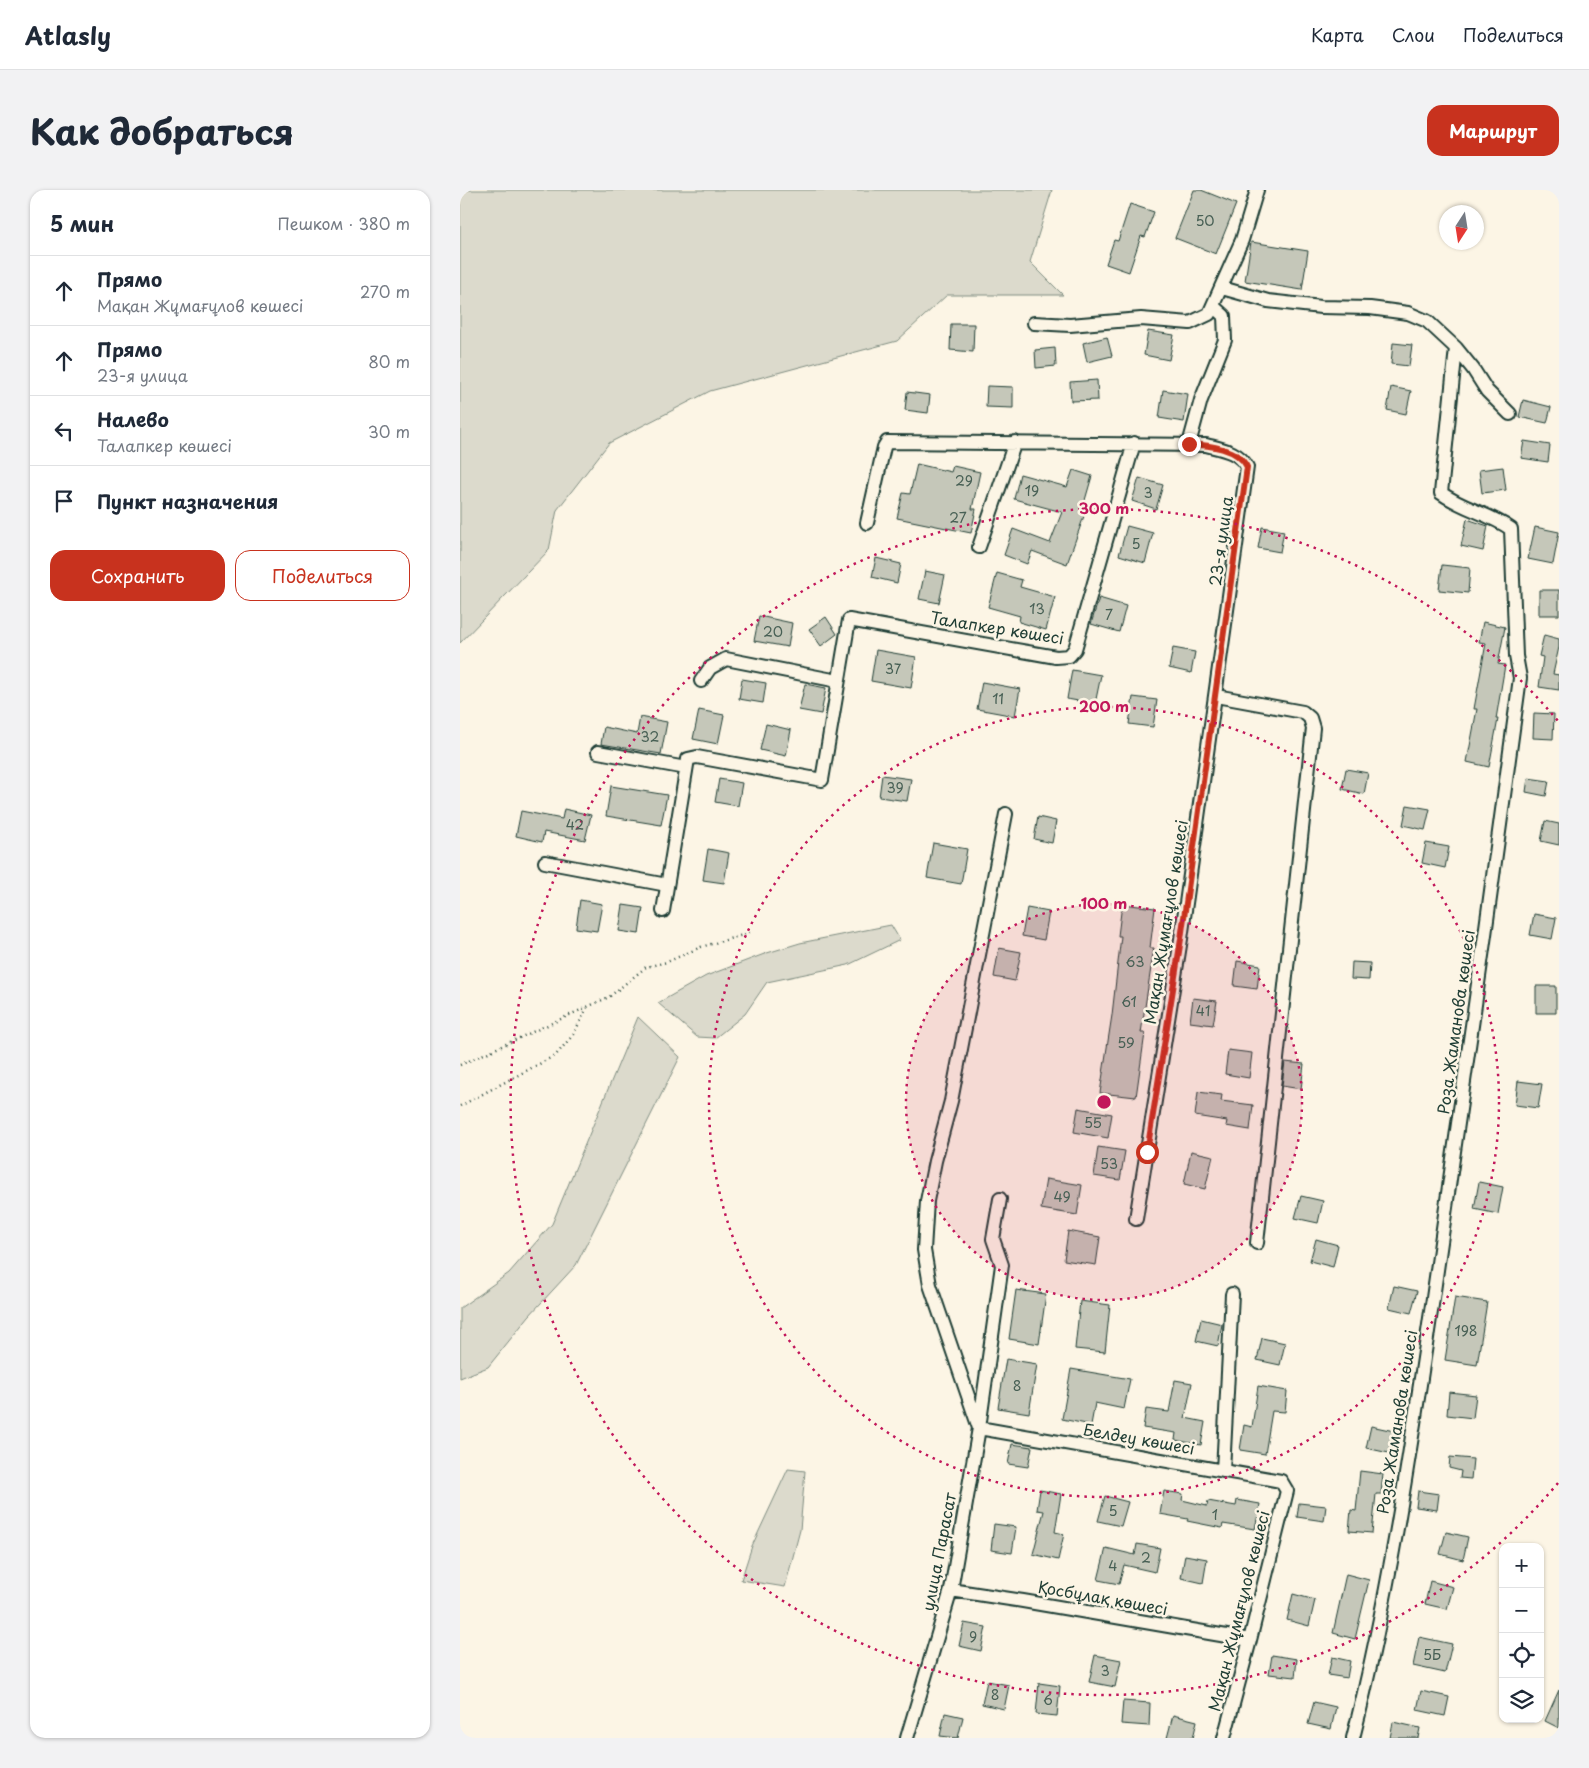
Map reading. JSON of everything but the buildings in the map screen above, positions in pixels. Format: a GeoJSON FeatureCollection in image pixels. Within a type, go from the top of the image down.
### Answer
{"type":"FeatureCollection","features":[{"type":"Feature","properties":{"kind":"street"},"geometry":{"type":"LineString","coordinates":[[1034,323],[1070,325],[1141,319],[1190,324],[1209,314],[1242,240],[1257,190]]}},
{"type":"Feature","properties":{"kind":"street"},"geometry":{"type":"LineString","coordinates":[[1222,288],[1277,302],[1321,308],[1370,308],[1408,313],[1427,322],[1456,348],[1473,369],[1487,391],[1510,414]]}},
{"type":"Feature","properties":{"kind":"street"},"geometry":{"type":"LineString","coordinates":[[867,523],[884,447],[887,442],[1189,444],[1201,400],[1225,340],[1224,316],[1213,306]]}},
{"type":"Feature","properties":{"kind":"street","name":"Роза Жаманова көшесі"},"geometry":{"type":"LineString","coordinates":[[1353,1738],[1366,1686],[1406,1477],[1460,1117],[1520,678],[1516,656],[1511,529],[1499,520],[1455,503],[1441,493],[1456,348]]}},
{"type":"Feature","properties":{"kind":"street"},"geometry":{"type":"LineString","coordinates":[[980,547],[1015,442]]}},
{"type":"Feature","properties":{"kind":"street","name":"Талапкер көшесі"},"geometry":{"type":"LineString","coordinates":[[686,768],[688,758],[697,757],[822,780],[849,620],[1056,657],[1069,656],[1075,649],[1134,443]]}},
{"type":"Feature","properties":{"kind":"street","name":"23-я улица"},"geometry":{"type":"LineString","coordinates":[[1189,444],[1206,444],[1232,453],[1243,458],[1247,467],[1226,629]]}},
{"type":"Feature","properties":{"kind":"street","name":"Мақан Жұмағұлов көшесі"},"geometry":{"type":"LineString","coordinates":[[1136,1219],[1181,939],[1226,629]]}},
{"type":"Feature","properties":{"kind":"street"},"geometry":{"type":"LineString","coordinates":[[701,681],[710,668],[726,659],[838,681]]}},
{"type":"Feature","properties":{"kind":"street"},"geometry":{"type":"LineString","coordinates":[[1216,696],[1303,712],[1310,718],[1313,728],[1257,1243]]}},
{"type":"Feature","properties":{"kind":"street"},"geometry":{"type":"LineString","coordinates":[[598,752],[686,768],[663,911]]}},
{"type":"Feature","properties":{"kind":"street"},"geometry":{"type":"LineString","coordinates":[[979,1428],[930,1285],[924,1250],[929,1193],[935,1160],[951,1101],[1006,814]]}},
{"type":"Feature","properties":{"kind":"street"},"geometry":{"type":"LineString","coordinates":[[545,862],[667,885]]}},
{"type":"Feature","properties":{"kind":"street","name":"улица Парасат"},"geometry":{"type":"LineString","coordinates":[[907,1738],[951,1590],[979,1428],[1002,1266],[993,1239],[1000,1199]]}},
{"type":"Feature","properties":{"kind":"street"},"geometry":{"type":"LineString","coordinates":[[1223,1471],[1232,1294]]}},
{"type":"Feature","properties":{"kind":"street","name":"Белдеу көшесі"},"geometry":{"type":"LineString","coordinates":[[979,1428],[1281,1480],[1287,1492]]}},
{"type":"Feature","properties":{"kind":"street","name":"Мақан Жұмағұлов көшесі"},"geometry":{"type":"LineString","coordinates":[[1224,1738],[1287,1492]]}},
{"type":"Feature","properties":{"kind":"street","name":"Қосбұлақ көшесі"},"geometry":{"type":"LineString","coordinates":[[951,1590],[1250,1640]]}},
{"type":"Feature","properties":{"kind":"path"},"geometry":{"type":"LineString","coordinates":[[460,1065],[609,998],[646,967],[667,962],[701,947],[753,932]]}},
{"type":"Feature","properties":{"kind":"path"},"geometry":{"type":"LineString","coordinates":[[460,1106],[556,1055],[573,1035],[587,1008]]}},
{"type":"Feature","properties":{"kind":"shaded area"},"geometry":{"type":"Polygon","coordinates":[[[460,190],[1052,190],[1030,262],[1063,295],[947,295],[897,341],[710,391],[609,443],[557,510],[549,550],[460,643],[460,190]]]}},
{"type":"Feature","properties":{"kind":"shaded area"},"geometry":{"type":"Polygon","coordinates":[[[891,925],[900,940],[848,965],[767,982],[745,1014],[715,1038],[697,1037],[658,1003],[706,976],[767,953],[800,943],[891,925]]]}},
{"type":"Feature","properties":{"kind":"shaded area"},"geometry":{"type":"Polygon","coordinates":[[[638,1017],[680,1057],[576,1265],[529,1316],[488,1367],[460,1378],[460,1308],[509,1273],[552,1224],[638,1017]]]}},
{"type":"Feature","properties":{"kind":"shaded area"},"geometry":{"type":"Polygon","coordinates":[[[788,1469],[805,1471],[800,1530],[785,1587],[741,1580],[752,1546],[788,1469]]]}},
{"type":"Feature","properties":{"kind":"route"},"geometry":{"type":"LineString","coordinates":[[1147,1152],[1181,939],[1226,629],[1247,467],[1243,458],[1232,453],[1206,444],[1189,444]]}}]}
